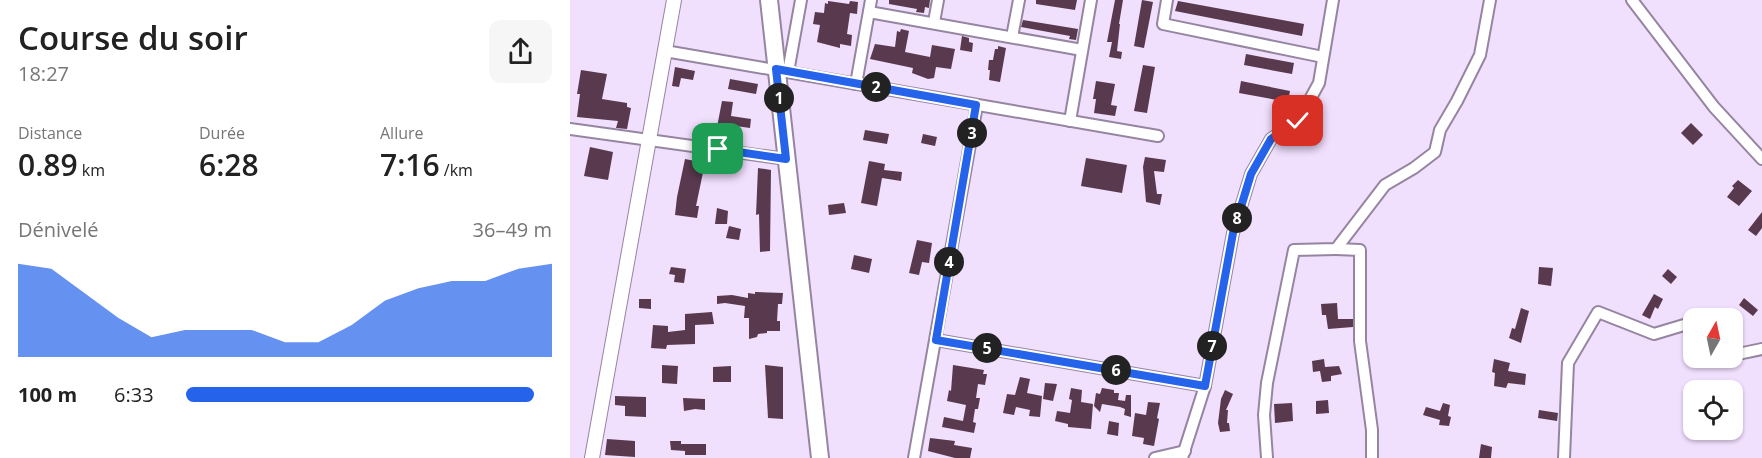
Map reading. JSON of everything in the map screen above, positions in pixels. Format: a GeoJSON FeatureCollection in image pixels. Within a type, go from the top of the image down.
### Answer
{"type":"FeatureCollection","features":[{"type":"Feature","properties":{"kind":"main road"},"geometry":{"type":"LineString","coordinates":[[769,0],[782,70],[786,159],[820,458]]}},
{"type":"Feature","properties":{"kind":"street"},"geometry":{"type":"LineString","coordinates":[[592,458],[674,0]]}},
{"type":"Feature","properties":{"kind":"street"},"geometry":{"type":"LineString","coordinates":[[782,70],[801,0]]}},
{"type":"Feature","properties":{"kind":"street"},"geometry":{"type":"LineString","coordinates":[[856,84],[871,0]]}},
{"type":"Feature","properties":{"kind":"street"},"geometry":{"type":"LineString","coordinates":[[934,22],[938,0]]}},
{"type":"Feature","properties":{"kind":"street"},"geometry":{"type":"LineString","coordinates":[[1012,37],[1019,0]]}},
{"type":"Feature","properties":{"kind":"street"},"geometry":{"type":"LineString","coordinates":[[1070,121],[1091,0]]}},
{"type":"Feature","properties":{"kind":"street"},"geometry":{"type":"LineString","coordinates":[[1167,0],[1163,24],[1323,57]]}},
{"type":"Feature","properties":{"kind":"street"},"geometry":{"type":"LineString","coordinates":[[1155,458],[1184,454],[1205,386],[1233,233],[1251,174],[1271,139],[1298,121],[1319,84],[1333,0]]}},
{"type":"Feature","properties":{"kind":"street"},"geometry":{"type":"LineString","coordinates":[[1336,249],[1385,185],[1435,152],[1440,130],[1480,55],[1490,0]]}},
{"type":"Feature","properties":{"kind":"street"},"geometry":{"type":"LineString","coordinates":[[1632,0],[1714,107],[1762,159]]}},
{"type":"Feature","properties":{"kind":"street"},"geometry":{"type":"LineString","coordinates":[[869,12],[1082,50]]}},
{"type":"Feature","properties":{"kind":"street"},"geometry":{"type":"LineString","coordinates":[[665,51],[1158,136]]}},
{"type":"Feature","properties":{"kind":"street"},"geometry":{"type":"LineString","coordinates":[[914,458],[976,105]]}},
{"type":"Feature","properties":{"kind":"street"},"geometry":{"type":"LineString","coordinates":[[570,129],[786,159]]}},
{"type":"Feature","properties":{"kind":"street"},"geometry":{"type":"LineString","coordinates":[[1268,458],[1264,415],[1267,383],[1293,250],[1336,249],[1360,250],[1360,341],[1372,430],[1372,458]]}},
{"type":"Feature","properties":{"kind":"street"},"geometry":{"type":"LineString","coordinates":[[1564,458],[1568,363],[1598,312],[1654,334],[1683,325]]}},
{"type":"Feature","properties":{"kind":"street"},"geometry":{"type":"LineString","coordinates":[[936,340],[1205,386]]}},
{"type":"Feature","properties":{"kind":"street"},"geometry":{"type":"LineString","coordinates":[[1743,353],[1762,349]]}},
{"type":"Feature","properties":{"kind":"building"},"geometry":{"type":"Polygon","coordinates":[[[889,0],[930,0],[929,8],[925,7],[924,13],[916,12],[917,9],[889,4],[889,0]]]}},
{"type":"Feature","properties":{"kind":"building"},"geometry":{"type":"Polygon","coordinates":[[[1036,0],[1077,0],[1075,10],[1036,4],[1036,0]]]}},
{"type":"Feature","properties":{"kind":"building"},"geometry":{"type":"Polygon","coordinates":[[[1115,0],[1123,0],[1117,51],[1122,52],[1121,59],[1109,57],[1112,42],[1107,42],[1115,0]]]}},
{"type":"Feature","properties":{"kind":"building"},"geometry":{"type":"Polygon","coordinates":[[[1142,0],[1153,2],[1144,48],[1134,46],[1142,0]]]}},
{"type":"Feature","properties":{"kind":"building"},"geometry":{"type":"Polygon","coordinates":[[[828,1],[849,4],[850,1],[858,2],[857,14],[850,13],[847,34],[852,35],[851,46],[840,44],[840,48],[817,42],[820,25],[813,24],[815,12],[824,13],[825,3],[828,4],[828,1]]]}},
{"type":"Feature","properties":{"kind":"building"},"geometry":{"type":"Polygon","coordinates":[[[1178,1],[1304,24],[1302,36],[1175,11],[1178,1]]]}},
{"type":"Feature","properties":{"kind":"building"},"geometry":{"type":"Polygon","coordinates":[[[1023,20],[1078,29],[1076,40],[1069,39],[1070,36],[1021,27],[1023,20]]]}},
{"type":"Feature","properties":{"kind":"building"},"geometry":{"type":"Polygon","coordinates":[[[901,29],[909,31],[905,52],[930,57],[932,45],[955,49],[951,69],[936,67],[934,78],[928,79],[912,73],[913,68],[870,59],[875,44],[895,47],[897,31],[900,32],[901,29]]]}},
{"type":"Feature","properties":{"kind":"building"},"geometry":{"type":"Polygon","coordinates":[[[962,36],[969,38],[969,42],[973,43],[972,52],[960,50],[962,36]]]}},
{"type":"Feature","properties":{"kind":"building"},"geometry":{"type":"Polygon","coordinates":[[[998,46],[1006,48],[1000,82],[989,80],[990,70],[988,70],[989,60],[993,60],[995,49],[998,49],[998,46]]]}},
{"type":"Feature","properties":{"kind":"building"},"geometry":{"type":"Polygon","coordinates":[[[1246,54],[1294,63],[1292,74],[1244,65],[1246,54]]]}},
{"type":"Feature","properties":{"kind":"building"},"geometry":{"type":"Polygon","coordinates":[[[1143,65],[1155,67],[1147,113],[1134,111],[1143,65]]]}},
{"type":"Feature","properties":{"kind":"building"},"geometry":{"type":"Polygon","coordinates":[[[675,67],[695,71],[693,80],[681,78],[679,87],[672,86],[675,67]]]}},
{"type":"Feature","properties":{"kind":"building"},"geometry":{"type":"Polygon","coordinates":[[[581,70],[607,74],[602,99],[627,103],[627,107],[631,108],[627,129],[616,128],[618,121],[577,117],[580,94],[577,94],[581,70]]]}},
{"type":"Feature","properties":{"kind":"building"},"geometry":{"type":"Polygon","coordinates":[[[730,79],[758,84],[756,94],[728,89],[730,79]]]}},
{"type":"Feature","properties":{"kind":"building"},"geometry":{"type":"Polygon","coordinates":[[[1096,81],[1115,84],[1111,105],[1117,106],[1115,116],[1094,113],[1096,99],[1093,99],[1096,81]]]}},
{"type":"Feature","properties":{"kind":"building"},"geometry":{"type":"Polygon","coordinates":[[[1241,81],[1290,91],[1288,102],[1239,93],[1241,81]]]}},
{"type":"Feature","properties":{"kind":"building"},"geometry":{"type":"Polygon","coordinates":[[[722,101],[733,102],[731,116],[751,119],[750,128],[729,125],[729,129],[717,127],[722,101]]]}},
{"type":"Feature","properties":{"kind":"building"},"geometry":{"type":"Polygon","coordinates":[[[1691,123],[1703,135],[1693,145],[1681,133],[1691,123]]]}},
{"type":"Feature","properties":{"kind":"building"},"geometry":{"type":"Polygon","coordinates":[[[865,130],[889,134],[887,144],[863,140],[865,130]]]}},
{"type":"Feature","properties":{"kind":"building"},"geometry":{"type":"Polygon","coordinates":[[[923,134],[937,137],[935,146],[921,143],[923,134]]]}},
{"type":"Feature","properties":{"kind":"building"},"geometry":{"type":"Polygon","coordinates":[[[590,147],[613,152],[608,180],[584,176],[590,147]]]}},
{"type":"Feature","properties":{"kind":"building"},"geometry":{"type":"Polygon","coordinates":[[[1145,157],[1166,160],[1164,172],[1154,171],[1157,194],[1162,194],[1160,205],[1146,202],[1143,167],[1145,157]]]}},
{"type":"Feature","properties":{"kind":"building"},"geometry":{"type":"Polygon","coordinates":[[[1086,158],[1127,165],[1122,193],[1081,186],[1086,158]]]}},
{"type":"Feature","properties":{"kind":"building"},"geometry":{"type":"Polygon","coordinates":[[[685,159],[705,163],[696,206],[699,206],[697,218],[675,215],[685,159]]]}},
{"type":"Feature","properties":{"kind":"building"},"geometry":{"type":"Polygon","coordinates":[[[869,161],[885,164],[884,170],[902,172],[901,181],[882,178],[877,206],[861,203],[869,161]]]}},
{"type":"Feature","properties":{"kind":"building"},"geometry":{"type":"Polygon","coordinates":[[[758,168],[771,170],[770,251],[760,252],[759,214],[756,215],[758,168]]]}},
{"type":"Feature","properties":{"kind":"building"},"geometry":{"type":"Polygon","coordinates":[[[1738,180],[1752,191],[1739,206],[1727,197],[1738,180]]]}},
{"type":"Feature","properties":{"kind":"building"},"geometry":{"type":"Polygon","coordinates":[[[844,203],[846,213],[829,215],[828,205],[844,203]]]}},
{"type":"Feature","properties":{"kind":"building"},"geometry":{"type":"Polygon","coordinates":[[[717,208],[728,211],[727,224],[715,224],[717,208]]]}},
{"type":"Feature","properties":{"kind":"building"},"geometry":{"type":"Polygon","coordinates":[[[1762,212],[1762,228],[1756,236],[1748,230],[1762,212]]]}},
{"type":"Feature","properties":{"kind":"building"},"geometry":{"type":"Polygon","coordinates":[[[729,226],[741,229],[739,240],[726,238],[729,226]]]}},
{"type":"Feature","properties":{"kind":"building"},"geometry":{"type":"Polygon","coordinates":[[[917,240],[932,243],[929,263],[922,262],[919,275],[909,273],[917,240]]]}},
{"type":"Feature","properties":{"kind":"building"},"geometry":{"type":"Polygon","coordinates":[[[854,255],[872,259],[869,273],[851,269],[854,255]]]}},
{"type":"Feature","properties":{"kind":"building"},"geometry":{"type":"Polygon","coordinates":[[[671,267],[686,269],[684,283],[674,282],[675,275],[669,274],[671,267]]]}},
{"type":"Feature","properties":{"kind":"building"},"geometry":{"type":"Polygon","coordinates":[[[1539,267],[1553,268],[1551,286],[1538,284],[1539,267]]]}},
{"type":"Feature","properties":{"kind":"building"},"geometry":{"type":"Polygon","coordinates":[[[1668,269],[1677,277],[1671,284],[1662,276],[1668,269]]]}},
{"type":"Feature","properties":{"kind":"building"},"geometry":{"type":"Polygon","coordinates":[[[755,292],[783,293],[782,304],[778,304],[777,321],[780,321],[780,331],[767,331],[767,333],[758,334],[757,337],[749,339],[749,318],[744,318],[745,306],[717,304],[717,296],[732,295],[748,298],[748,293],[755,294],[755,292]]]}},
{"type":"Feature","properties":{"kind":"building"},"geometry":{"type":"Polygon","coordinates":[[[1654,294],[1663,299],[1658,309],[1655,307],[1650,319],[1642,315],[1654,294]]]}},
{"type":"Feature","properties":{"kind":"building"},"geometry":{"type":"Polygon","coordinates":[[[1744,298],[1758,310],[1753,316],[1739,305],[1744,298]]]}},
{"type":"Feature","properties":{"kind":"building"},"geometry":{"type":"Polygon","coordinates":[[[639,299],[651,299],[651,309],[639,308],[639,299]]]}},
{"type":"Feature","properties":{"kind":"building"},"geometry":{"type":"Polygon","coordinates":[[[1337,303],[1338,319],[1353,319],[1353,327],[1328,329],[1326,315],[1322,315],[1321,304],[1337,303]]]}},
{"type":"Feature","properties":{"kind":"building"},"geometry":{"type":"Polygon","coordinates":[[[1521,308],[1529,311],[1521,343],[1509,338],[1512,328],[1515,329],[1521,308]]]}},
{"type":"Feature","properties":{"kind":"building"},"geometry":{"type":"Polygon","coordinates":[[[712,312],[714,324],[695,325],[695,344],[667,345],[666,349],[651,348],[653,325],[668,326],[668,332],[685,330],[685,314],[712,312]]]}},
{"type":"Feature","properties":{"kind":"building"},"geometry":{"type":"Polygon","coordinates":[[[1324,359],[1325,367],[1339,366],[1342,374],[1331,376],[1331,381],[1322,382],[1320,371],[1313,372],[1312,361],[1324,359]]]}},
{"type":"Feature","properties":{"kind":"building"},"geometry":{"type":"Polygon","coordinates":[[[1494,359],[1510,363],[1508,371],[1526,374],[1525,385],[1508,383],[1506,388],[1494,386],[1495,373],[1492,372],[1494,359]]]}},
{"type":"Feature","properties":{"kind":"building"},"geometry":{"type":"Polygon","coordinates":[[[662,365],[678,366],[677,384],[662,383],[662,365]]]}},
{"type":"Feature","properties":{"kind":"building"},"geometry":{"type":"Polygon","coordinates":[[[765,365],[783,367],[783,419],[768,418],[765,365]]]}},
{"type":"Feature","properties":{"kind":"building"},"geometry":{"type":"Polygon","coordinates":[[[953,365],[984,370],[983,374],[987,374],[985,385],[978,384],[976,398],[980,398],[978,409],[975,409],[974,433],[942,427],[944,417],[963,421],[966,405],[947,401],[949,390],[951,391],[953,365]]]}},
{"type":"Feature","properties":{"kind":"building"},"geometry":{"type":"Polygon","coordinates":[[[731,366],[731,382],[713,382],[713,367],[731,366]]]}},
{"type":"Feature","properties":{"kind":"building"},"geometry":{"type":"Polygon","coordinates":[[[1020,377],[1030,379],[1027,393],[1042,396],[1040,417],[1029,416],[1030,410],[1016,407],[1014,415],[1003,413],[1007,394],[1015,395],[1020,377]]]}},
{"type":"Feature","properties":{"kind":"building"},"geometry":{"type":"Polygon","coordinates":[[[1045,383],[1057,384],[1053,401],[1043,399],[1045,383]]]}},
{"type":"Feature","properties":{"kind":"building"},"geometry":{"type":"Polygon","coordinates":[[[1071,388],[1082,390],[1081,402],[1093,404],[1091,429],[1068,427],[1068,424],[1055,421],[1057,411],[1070,413],[1071,388]]]}},
{"type":"Feature","properties":{"kind":"building"},"geometry":{"type":"Polygon","coordinates":[[[1102,388],[1119,393],[1118,400],[1125,401],[1126,395],[1131,395],[1131,417],[1124,415],[1125,409],[1120,407],[1102,404],[1100,412],[1094,406],[1096,393],[1100,394],[1102,388]]]}},
{"type":"Feature","properties":{"kind":"building"},"geometry":{"type":"Polygon","coordinates":[[[1225,390],[1233,394],[1226,410],[1228,410],[1227,423],[1229,423],[1230,431],[1220,432],[1218,423],[1221,399],[1225,390]]]}},
{"type":"Feature","properties":{"kind":"building"},"geometry":{"type":"Polygon","coordinates":[[[615,396],[646,397],[646,417],[625,416],[625,406],[615,405],[615,396]]]}},
{"type":"Feature","properties":{"kind":"building"},"geometry":{"type":"Polygon","coordinates":[[[683,398],[705,399],[705,410],[684,411],[683,398]]]}},
{"type":"Feature","properties":{"kind":"building"},"geometry":{"type":"Polygon","coordinates":[[[1328,400],[1329,413],[1316,414],[1316,401],[1328,400]]]}},
{"type":"Feature","properties":{"kind":"building"},"geometry":{"type":"Polygon","coordinates":[[[1148,402],[1160,403],[1154,446],[1143,444],[1144,438],[1132,436],[1135,413],[1146,415],[1148,402]]]}},
{"type":"Feature","properties":{"kind":"building"},"geometry":{"type":"Polygon","coordinates":[[[1292,403],[1293,421],[1275,423],[1274,404],[1292,403]]]}},
{"type":"Feature","properties":{"kind":"building"},"geometry":{"type":"Polygon","coordinates":[[[1443,403],[1450,405],[1449,426],[1439,425],[1440,420],[1423,415],[1426,407],[1440,411],[1443,403]]]}},
{"type":"Feature","properties":{"kind":"building"},"geometry":{"type":"Polygon","coordinates":[[[1539,410],[1558,413],[1557,421],[1538,418],[1539,410]]]}},
{"type":"Feature","properties":{"kind":"building"},"geometry":{"type":"Polygon","coordinates":[[[1109,421],[1119,423],[1118,436],[1107,434],[1109,421]]]}},
{"type":"Feature","properties":{"kind":"building"},"geometry":{"type":"Polygon","coordinates":[[[930,438],[955,441],[954,445],[972,448],[970,458],[955,458],[928,451],[930,438]]]}},
{"type":"Feature","properties":{"kind":"building"},"geometry":{"type":"Polygon","coordinates":[[[607,439],[635,441],[635,457],[605,455],[607,439]]]}},
{"type":"Feature","properties":{"kind":"building"},"geometry":{"type":"Polygon","coordinates":[[[670,441],[681,441],[681,444],[706,444],[706,455],[685,455],[685,451],[671,450],[670,441]]]}},
{"type":"Feature","properties":{"kind":"building"},"geometry":{"type":"Polygon","coordinates":[[[1481,444],[1492,447],[1491,458],[1479,458],[1481,444]]]}},
{"type":"Feature","properties":{"kind":"route"},"geometry":{"type":"LineString","coordinates":[[718,149],[786,159],[776,69],[976,105],[936,340],[1205,386],[1233,233],[1251,174],[1271,139],[1298,121]]}}]}
